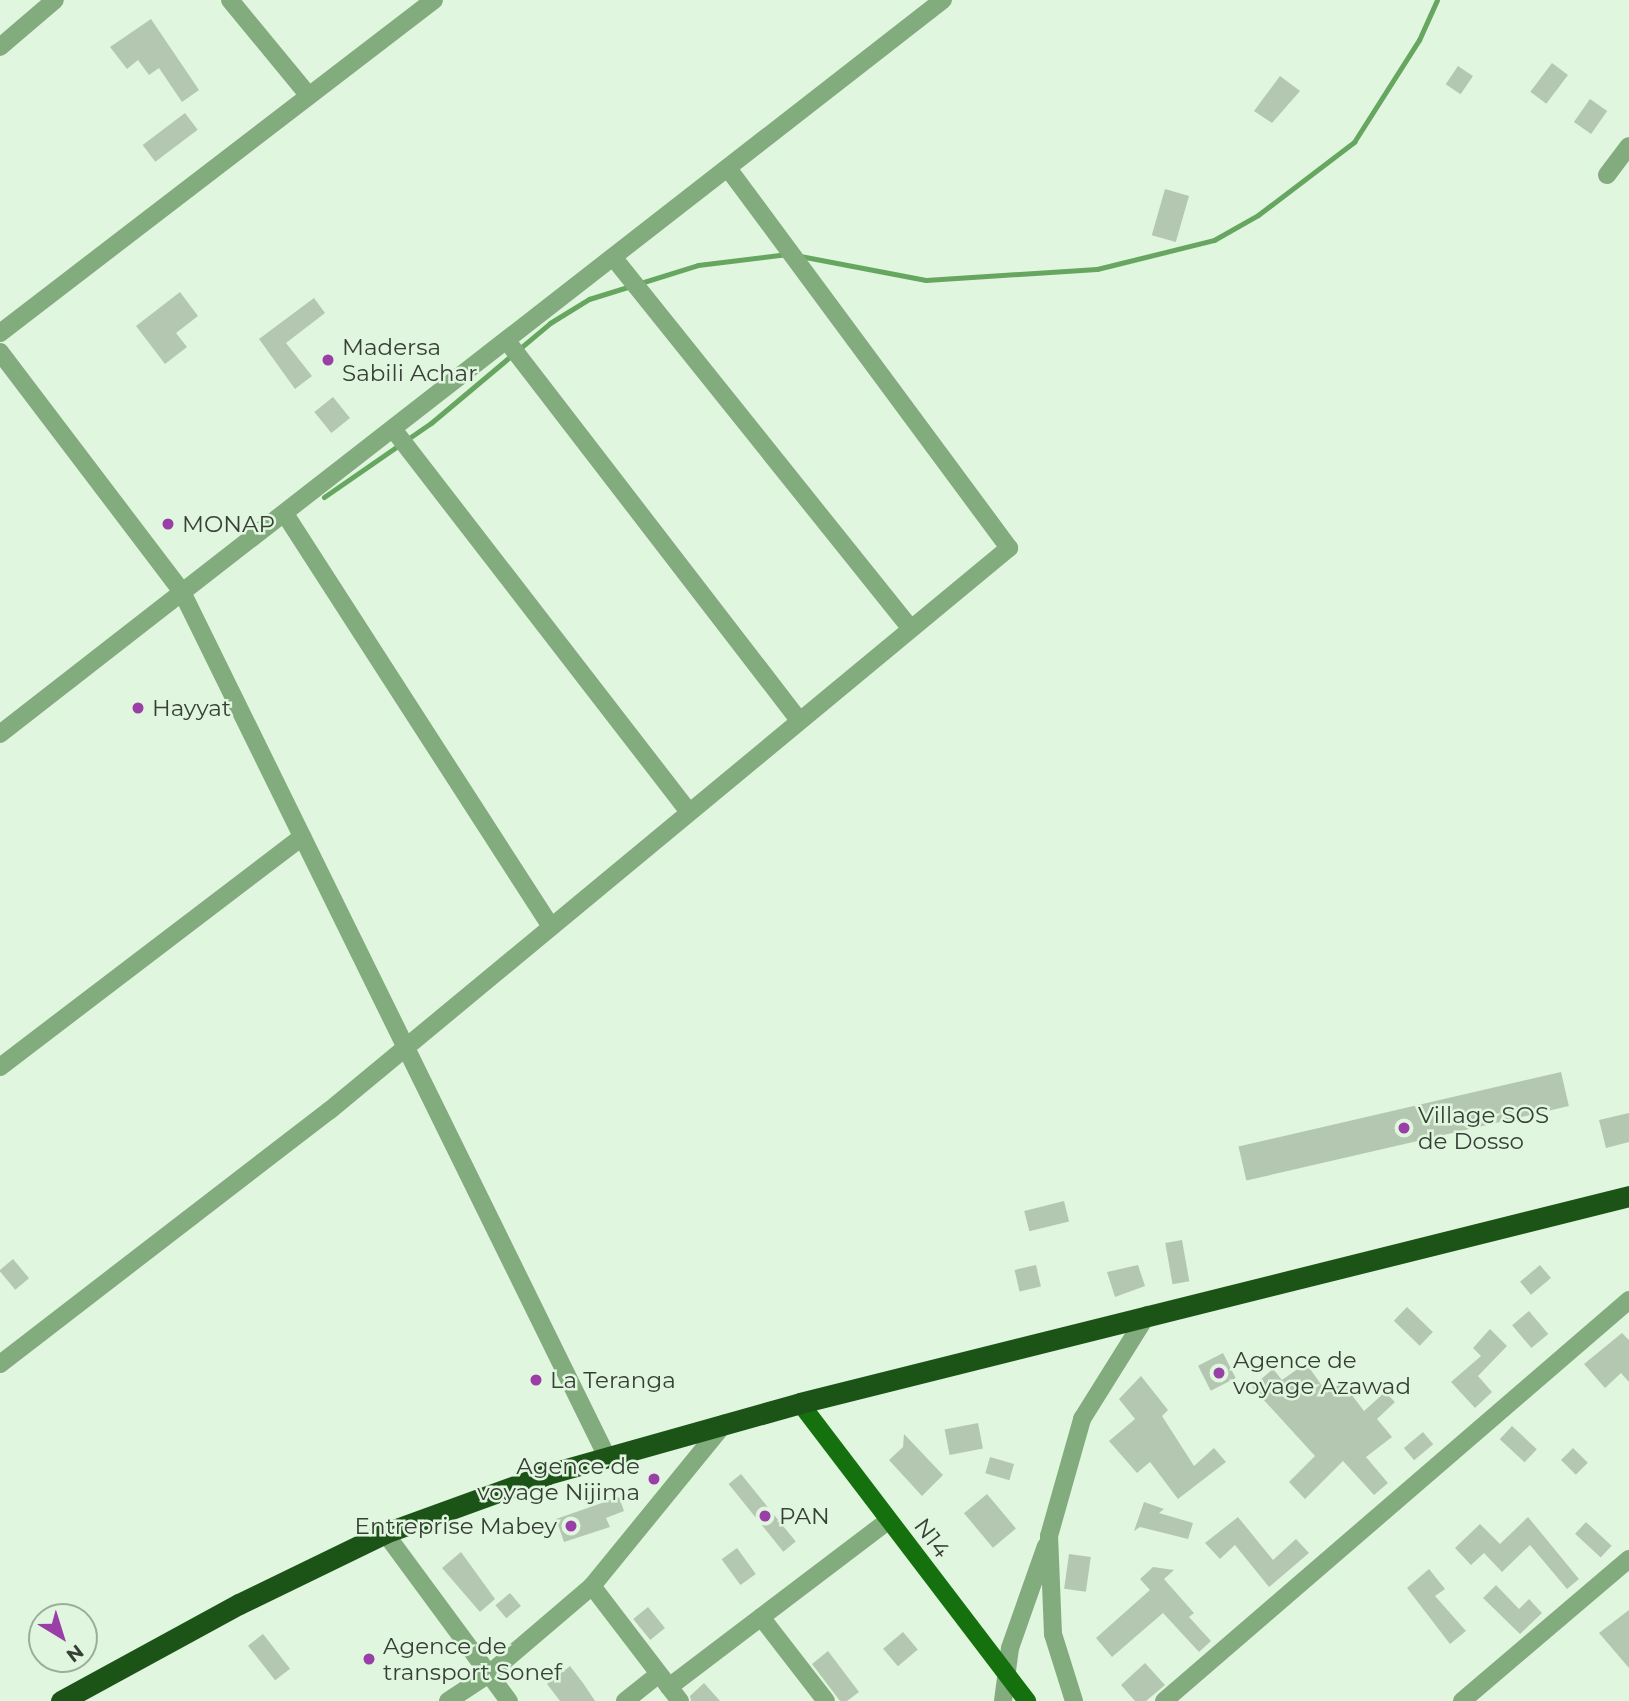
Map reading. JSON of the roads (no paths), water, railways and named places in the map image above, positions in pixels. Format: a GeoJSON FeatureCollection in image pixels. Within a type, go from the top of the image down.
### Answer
{"type":"FeatureCollection","features":[{"type":"Feature","properties":{"kind":"highway"},"geometry":{"type":"LineString","coordinates":[[61,1701],[239,1604],[385,1534],[607,1457],[800,1403],[1629,1196]]}},
{"type":"Feature","properties":{"kind":"main road","name":"N14"},"geometry":{"type":"LineString","coordinates":[[800,1403],[1027,1701]]}},
{"type":"Feature","properties":{"kind":"street"},"geometry":{"type":"LineString","coordinates":[[0,47],[55,0]]}},
{"type":"Feature","properties":{"kind":"street"},"geometry":{"type":"LineString","coordinates":[[230,0],[309,96]]}},
{"type":"Feature","properties":{"kind":"street"},"geometry":{"type":"LineString","coordinates":[[0,333],[434,0]]}},
{"type":"Feature","properties":{"kind":"street"},"geometry":{"type":"LineString","coordinates":[[0,734],[943,0]]}},
{"type":"Feature","properties":{"kind":"street"},"geometry":{"type":"LineString","coordinates":[[1607,175],[1629,146]]}},
{"type":"Feature","properties":{"kind":"street"},"geometry":{"type":"LineString","coordinates":[[0,1364],[406,1047],[1009,548],[728,168]]}},
{"type":"Feature","properties":{"kind":"street"},"geometry":{"type":"LineString","coordinates":[[614,257],[910,628]]}},
{"type":"Feature","properties":{"kind":"street"},"geometry":{"type":"LineString","coordinates":[[507,341],[799,720]]}},
{"type":"Feature","properties":{"kind":"street"},"geometry":{"type":"LineString","coordinates":[[0,352],[182,592],[607,1457]]}},
{"type":"Feature","properties":{"kind":"street"},"geometry":{"type":"LineString","coordinates":[[393,429],[689,812]]}},
{"type":"Feature","properties":{"kind":"street"},"geometry":{"type":"LineString","coordinates":[[285,514],[551,927]]}},
{"type":"Feature","properties":{"kind":"street"},"geometry":{"type":"LineString","coordinates":[[0,1067],[302,837]]}},
{"type":"Feature","properties":{"kind":"street"},"geometry":{"type":"LineString","coordinates":[[1164,1701],[1629,1300]]}},
{"type":"Feature","properties":{"kind":"street"},"geometry":{"type":"LineString","coordinates":[[1003,1701],[1010,1648],[1049,1536],[1082,1419],[1147,1315]]}},
{"type":"Feature","properties":{"kind":"street"},"geometry":{"type":"LineString","coordinates":[[448,1701],[489,1674],[592,1586],[725,1423]]}},
{"type":"Feature","properties":{"kind":"street"},"geometry":{"type":"LineString","coordinates":[[625,1701],[670,1687],[888,1521]]}},
{"type":"Feature","properties":{"kind":"street"},"geometry":{"type":"LineString","coordinates":[[385,1534],[509,1701]]}},
{"type":"Feature","properties":{"kind":"street"},"geometry":{"type":"LineString","coordinates":[[1049,1536],[1053,1634],[1074,1701]]}},
{"type":"Feature","properties":{"kind":"street"},"geometry":{"type":"LineString","coordinates":[[1462,1701],[1629,1559]]}},
{"type":"Feature","properties":{"kind":"street"},"geometry":{"type":"LineString","coordinates":[[592,1586],[670,1687]]}},
{"type":"Feature","properties":{"kind":"street"},"geometry":{"type":"LineString","coordinates":[[761,1617],[826,1701]]}},
{"type":"Feature","properties":{"kind":"waterway"},"geometry":{"type":"LineString","coordinates":[[800,256],[926,280],[1097,269],[1214,240],[1258,215],[1354,142],[1419,40],[1437,0]]}},
{"type":"Feature","properties":{"kind":"waterway"},"geometry":{"type":"LineString","coordinates":[[324,497],[431,423],[550,323],[589,299],[698,265],[787,254]]}},
{"type":"Feature","properties":{"kind":"place","name":"Madersa Sabili Achar"},"geometry":{"type":"Point","coordinates":[328,360]}},
{"type":"Feature","properties":{"kind":"place","name":"MONAP"},"geometry":{"type":"Point","coordinates":[168,524]}},
{"type":"Feature","properties":{"kind":"place","name":"Hayyat"},"geometry":{"type":"Point","coordinates":[138,708]}},
{"type":"Feature","properties":{"kind":"place","name":"Village SOS de Dosso"},"geometry":{"type":"Point","coordinates":[1404,1128]}},
{"type":"Feature","properties":{"kind":"place","name":"Agence de voyage Azawad"},"geometry":{"type":"Point","coordinates":[1219,1373]}},
{"type":"Feature","properties":{"kind":"place","name":"La Teranga"},"geometry":{"type":"Point","coordinates":[536,1380]}},
{"type":"Feature","properties":{"kind":"place","name":"Agence de voyage Nijima"},"geometry":{"type":"Point","coordinates":[654,1479]}},
{"type":"Feature","properties":{"kind":"place","name":"PAN"},"geometry":{"type":"Point","coordinates":[765,1516]}},
{"type":"Feature","properties":{"kind":"place","name":"Entreprise Mabey"},"geometry":{"type":"Point","coordinates":[571,1526]}},
{"type":"Feature","properties":{"kind":"place","name":"Agence de transport Sonef"},"geometry":{"type":"Point","coordinates":[369,1659]}}]}
